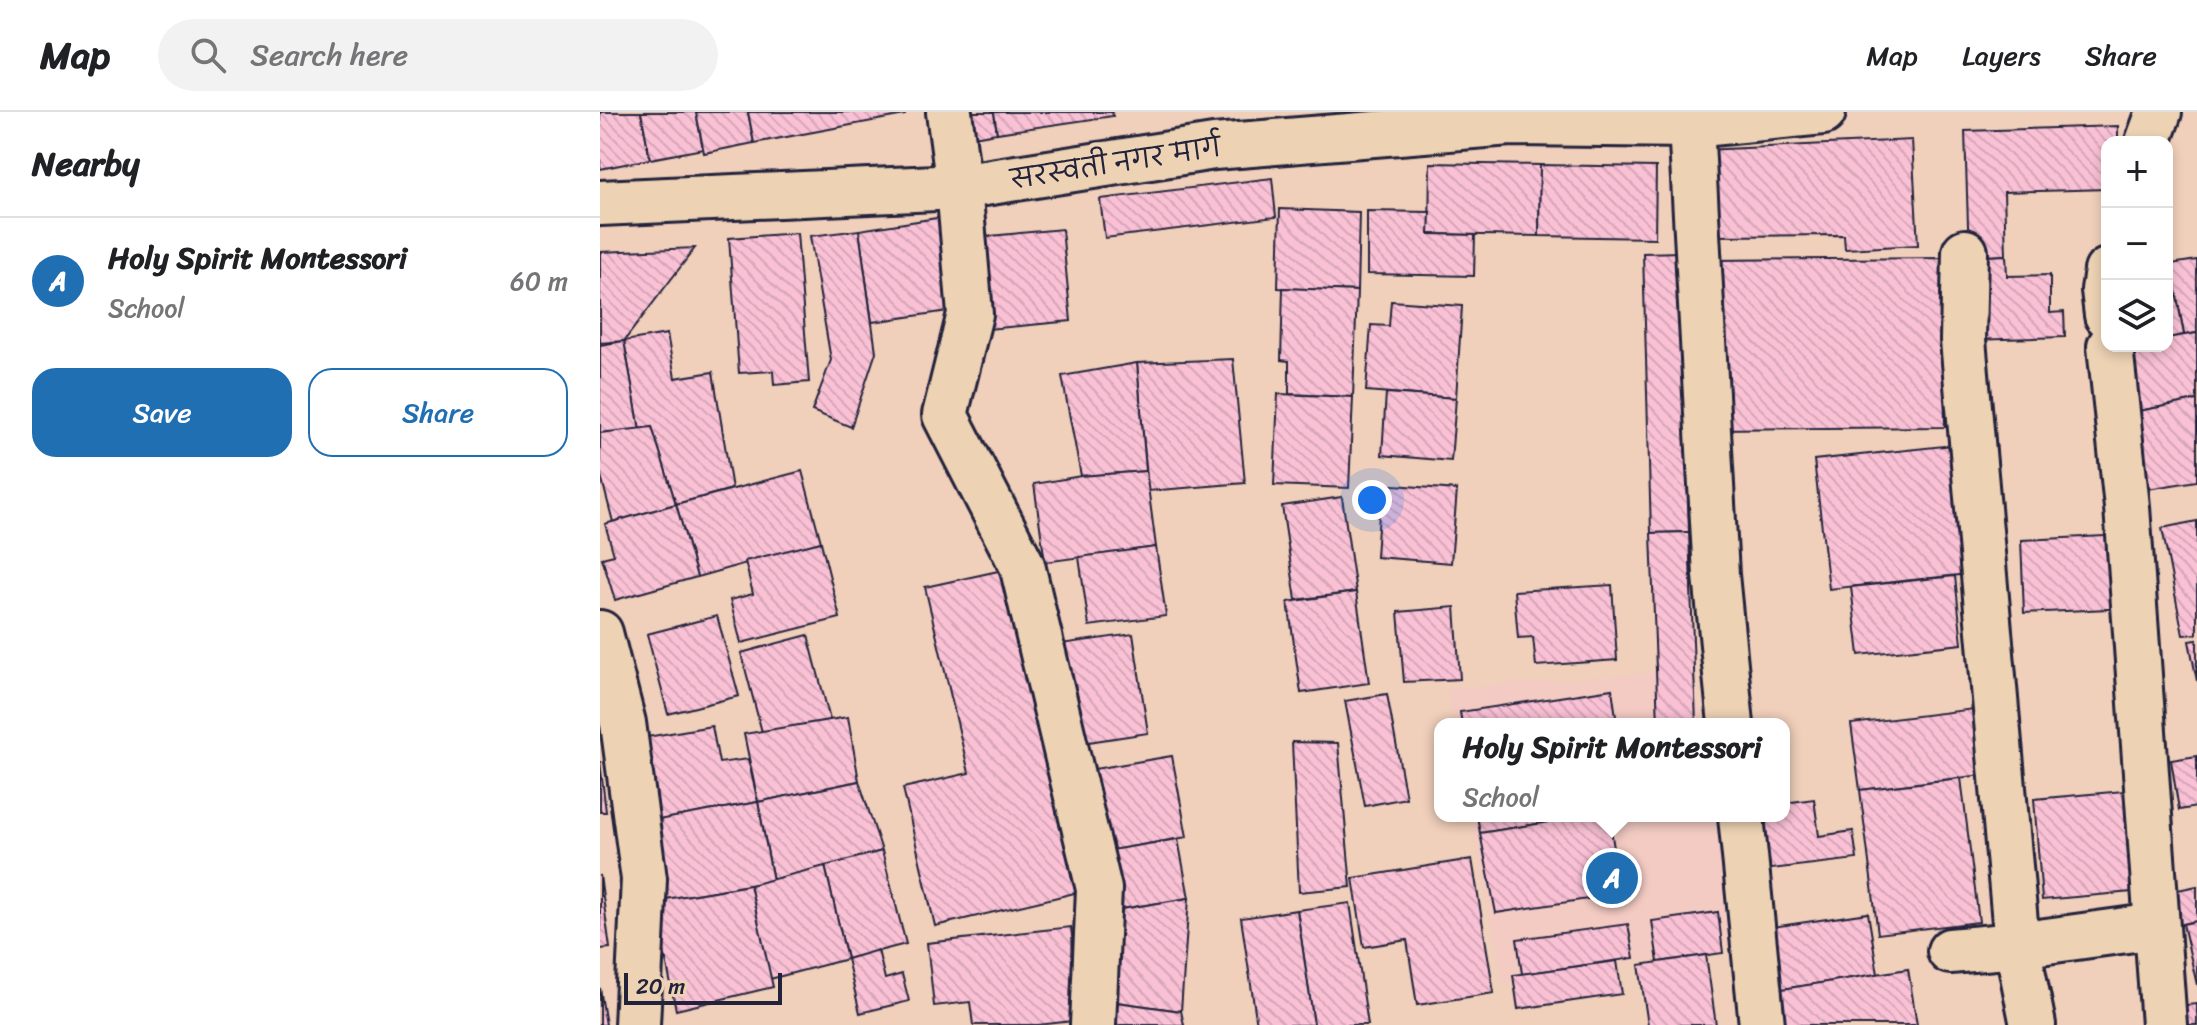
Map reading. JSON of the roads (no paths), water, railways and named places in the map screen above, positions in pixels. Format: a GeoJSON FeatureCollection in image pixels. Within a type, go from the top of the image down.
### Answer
{"type":"FeatureCollection","features":[{"type":"Feature","properties":{"kind":"street"},"geometry":{"type":"LineString","coordinates":[[949,112],[970,314],[945,415],[1022,565],[1099,889],[1093,1025]]}},
{"type":"Feature","properties":{"kind":"street","name":"सरस्वती नगर मार्ग"},"geometry":{"type":"LineString","coordinates":[[600,203],[959,187],[1214,147],[1510,123],[1691,125],[1823,112]]}},
{"type":"Feature","properties":{"kind":"street"},"geometry":{"type":"LineString","coordinates":[[2150,136],[2159,112]]}},
{"type":"Feature","properties":{"kind":"street"},"geometry":{"type":"LineString","coordinates":[[1691,125],[1716,575],[1730,718]]}},
{"type":"Feature","properties":{"kind":"street"},"geometry":{"type":"LineString","coordinates":[[1965,252],[1963,340],[2017,945],[2033,1025]]}},
{"type":"Feature","properties":{"kind":"street"},"geometry":{"type":"LineString","coordinates":[[2111,352],[2127,507],[2164,1025]]}},
{"type":"Feature","properties":{"kind":"street"},"geometry":{"type":"LineString","coordinates":[[600,633],[623,723],[644,879],[637,1025]]}},
{"type":"Feature","properties":{"kind":"street"},"geometry":{"type":"LineString","coordinates":[[1742,822],[1762,1025]]}},
{"type":"Feature","properties":{"kind":"street"},"geometry":{"type":"LineString","coordinates":[[1950,951],[2156,926]]}},
{"type":"Feature","properties":{"kind":"place","name":"Holy Spirit Montessori"},"geometry":{"type":"Point","coordinates":[1612,878]}}]}
